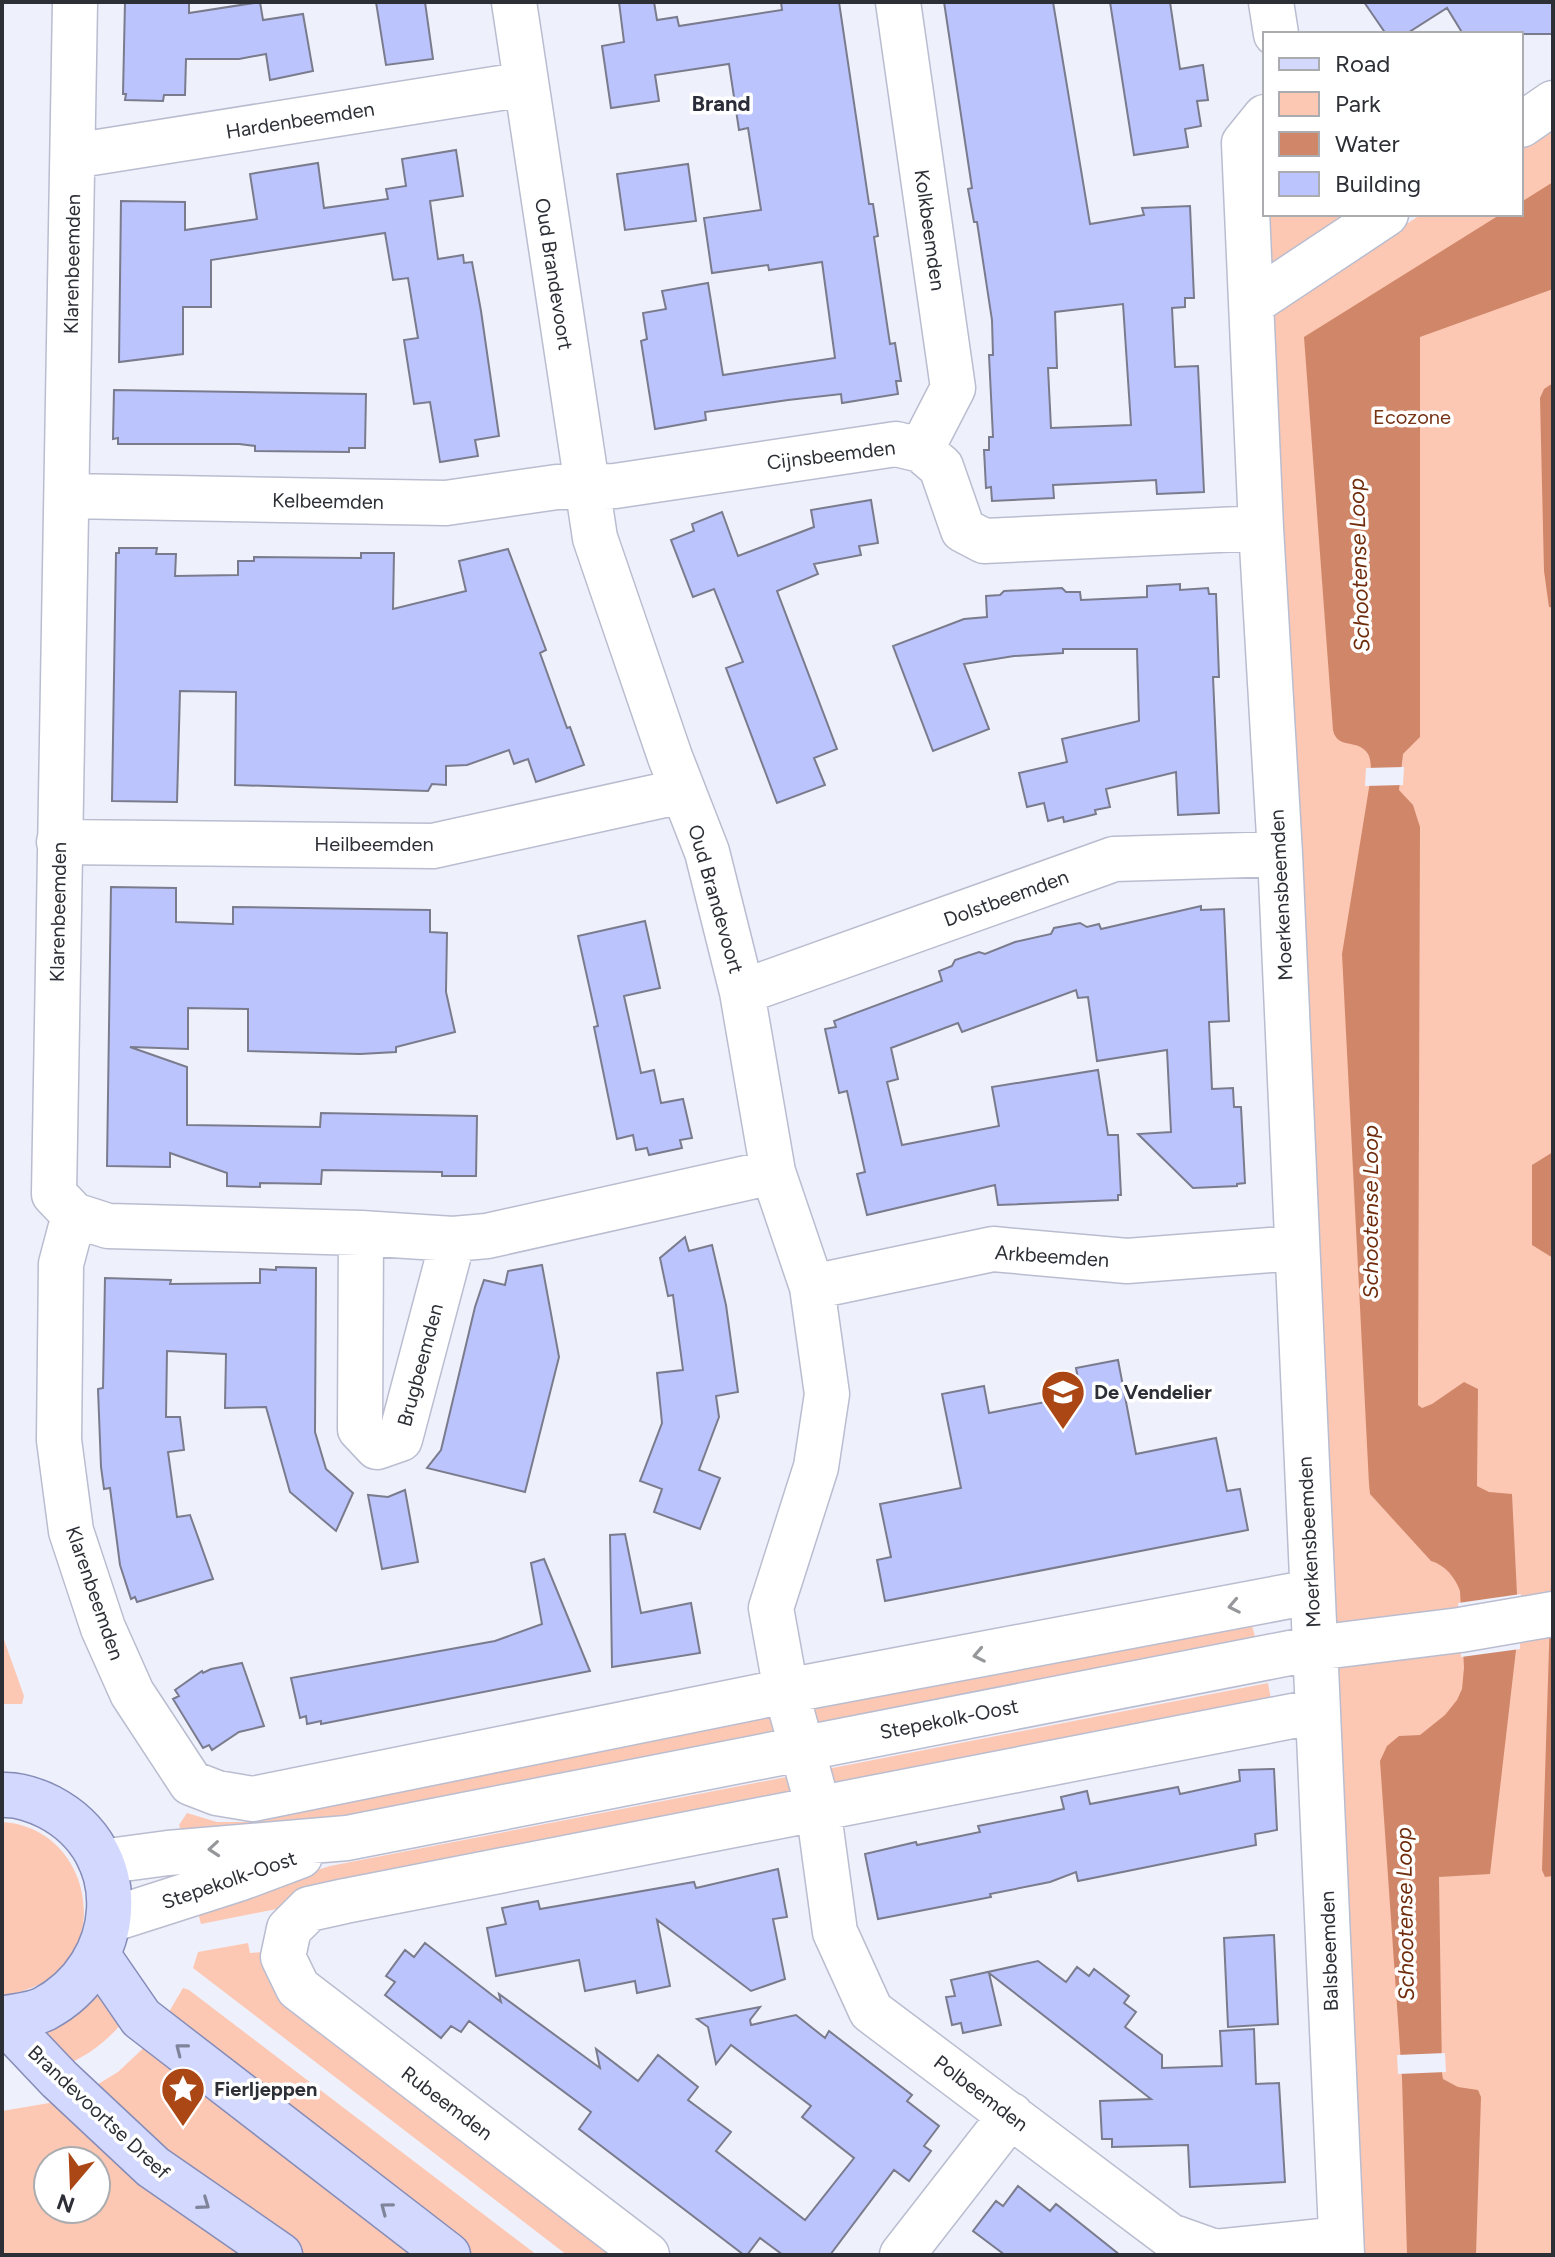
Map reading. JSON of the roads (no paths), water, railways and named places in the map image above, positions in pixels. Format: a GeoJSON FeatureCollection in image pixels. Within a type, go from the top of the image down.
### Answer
{"type":"FeatureCollection","features":[{"type":"Feature","properties":{"kind":"main road"},"geometry":{"type":"LineString","coordinates":[[2,2019],[41,2011],[75,1989],[104,1938],[109,1890],[101,1862],[85,1836],[63,1815],[37,1801],[4,1792]]}},
{"type":"Feature","properties":{"kind":"main road"},"geometry":{"type":"LineString","coordinates":[[104,1938],[141,2018],[448,2255]]}},
{"type":"Feature","properties":{"kind":"main road","name":"Brandevoortse Dreef"},"geometry":{"type":"LineString","coordinates":[[2,2019],[59,2079],[153,2167],[280,2255]]}},
{"type":"Feature","properties":{"kind":"street","name":"Klarenbeemden"},"geometry":{"type":"LineString","coordinates":[[75,2],[54,1194],[74,1215],[61,1264],[59,1440],[71,1531],[103,1628],[132,1693],[191,1783],[217,1793],[253,1799],[786,1691]]}},
{"type":"Feature","properties":{"kind":"street","name":"Oud Brandevoort"},"geometry":{"type":"LineString","coordinates":[[514,2],[595,538],[682,791],[707,852],[742,992],[773,1172],[812,1287],[827,1394],[816,1467],[771,1608],[786,1691],[801,1748]]}},
{"type":"Feature","properties":{"kind":"street","name":"Kolkbeemden"},"geometry":{"type":"LineString","coordinates":[[898,2],[953,388],[921,450]]}},
{"type":"Feature","properties":{"kind":"street"},"geometry":{"type":"LineString","coordinates":[[1271,2],[1276,32]]}},
{"type":"Feature","properties":{"kind":"street","name":"Hardenbeemden"},"geometry":{"type":"LineString","coordinates":[[73,156],[526,84]]}},
{"type":"Feature","properties":{"kind":"street"},"geometry":{"type":"LineString","coordinates":[[1523,124],[1553,103]]}},
{"type":"Feature","properties":{"kind":"street","name":"Moerkensbeemden"},"geometry":{"type":"LineString","coordinates":[[1263,119],[1244,143],[1261,528],[1280,854],[1315,1648]]}},
{"type":"Feature","properties":{"kind":"street"},"geometry":{"type":"LineString","coordinates":[[1252,303],[1383,216]]}},
{"type":"Feature","properties":{"kind":"street","name":"Cijnsbeemden"},"geometry":{"type":"LineString","coordinates":[[587,486],[615,486],[896,444],[921,450],[941,467],[963,530],[984,541],[1261,528]]}},
{"type":"Feature","properties":{"kind":"street","name":"Kelbeemden"},"geometry":{"type":"LineString","coordinates":[[68,496],[446,503],[557,487],[587,486]]}},
{"type":"Feature","properties":{"kind":"street","name":"Heilbeemden"},"geometry":{"type":"LineString","coordinates":[[59,842],[433,846],[682,791]]}},
{"type":"Feature","properties":{"kind":"street","name":"Dolstbeemden"},"geometry":{"type":"LineString","coordinates":[[742,992],[1114,859],[1280,854]]}},
{"type":"Feature","properties":{"kind":"street"},"geometry":{"type":"LineString","coordinates":[[74,1215],[108,1226],[361,1233],[453,1239],[487,1236],[773,1172]]}},
{"type":"Feature","properties":{"kind":"street","name":"Brugbeemden"},"geometry":{"type":"LineString","coordinates":[[361,1233],[360,1429],[377,1447],[400,1439],[453,1239]]}},
{"type":"Feature","properties":{"kind":"street","name":"Arkbeemden"},"geometry":{"type":"LineString","coordinates":[[812,1287],[993,1249],[1127,1261],[1296,1248]]}},
{"type":"Feature","properties":{"kind":"street"},"geometry":{"type":"LineString","coordinates":[[786,1691],[1311,1592]]}},
{"type":"Feature","properties":{"kind":"street","name":"Stepekolk-Oost"},"geometry":{"type":"LineString","coordinates":[[101,1862],[168,1853],[347,1838],[1315,1648],[1460,1630],[1553,1614]]}},
{"type":"Feature","properties":{"kind":"street","name":"Balsbeemden"},"geometry":{"type":"LineString","coordinates":[[1315,1648],[1341,2247]]}},
{"type":"Feature","properties":{"kind":"street"},"geometry":{"type":"LineString","coordinates":[[818,1807],[1318,1711]]}},
{"type":"Feature","properties":{"kind":"street","name":"Polbeemden"},"geometry":{"type":"LineString","coordinates":[[801,1748],[818,1807],[835,1932],[871,2011],[1170,2236],[1215,2252],[1341,2247]]}},
{"type":"Feature","properties":{"kind":"street","name":"Rubeemden"},"geometry":{"type":"LineString","coordinates":[[647,2255],[298,1988],[283,1957],[289,1929],[309,1909],[818,1807]]}},
{"type":"Feature","properties":{"kind":"street","name":"Stepekolk-Oost"},"geometry":{"type":"LineString","coordinates":[[104,1938],[241,1878],[347,1838]]}},
{"type":"Feature","properties":{"kind":"street"},"geometry":{"type":"LineString","coordinates":[[902,2255],[1011,2115]]}},
{"type":"Feature","properties":{"kind":"water","name":"Schootense Loop"},"geometry":{"type":"Polygon","coordinates":[[[1553,182],[1553,289],[1420,337],[1420,737],[1403,754],[1399,790],[1413,805],[1420,827],[1418,1405],[1422,1408],[1432,1404],[1464,1382],[1478,1389],[1477,1486],[1489,1492],[1512,1494],[1517,1594],[1516,1650],[1490,1874],[1439,1877],[1443,2079],[1458,2087],[1478,2090],[1481,2097],[1476,2255],[1407,2255],[1402,2078],[1380,1761],[1387,1746],[1399,1736],[1420,1735],[1445,1715],[1457,1700],[1462,1689],[1464,1668],[1460,1591],[1449,1572],[1431,1561],[1370,1494],[1342,954],[1371,766],[1364,749],[1339,740],[1333,730],[1304,337],[1498,216],[1523,216],[1523,201],[1553,182]]]}},
{"type":"Feature","properties":{"kind":"water"},"geometry":{"type":"Polygon","coordinates":[[[1553,383],[1553,608],[1549,607],[1544,571],[1540,398],[1544,389],[1553,383]]]}},
{"type":"Feature","properties":{"kind":"water"},"geometry":{"type":"Polygon","coordinates":[[[1553,1152],[1553,1258],[1532,1245],[1532,1165],[1553,1152]]]}},
{"type":"Feature","properties":{"kind":"water"},"geometry":{"type":"Polygon","coordinates":[[[1553,1522],[1553,1876],[1545,1877],[1542,1870],[1553,1522]]]}},
{"type":"Feature","properties":{"kind":"place","name":"De Vendelier"},"geometry":{"type":"Point","coordinates":[1063,1431]}},
{"type":"Feature","properties":{"kind":"place","name":"Fierljeppen"},"geometry":{"type":"Point","coordinates":[183,2128]}},
{"type":"Feature","properties":{"kind":"district","name":"Brand"},"geometry":{"type":"Point","coordinates":[721,103]}},
{"type":"Feature","properties":{"kind":"park label","name":"Ecozone"},"geometry":{"type":"Point","coordinates":[1412,417]}}]}
